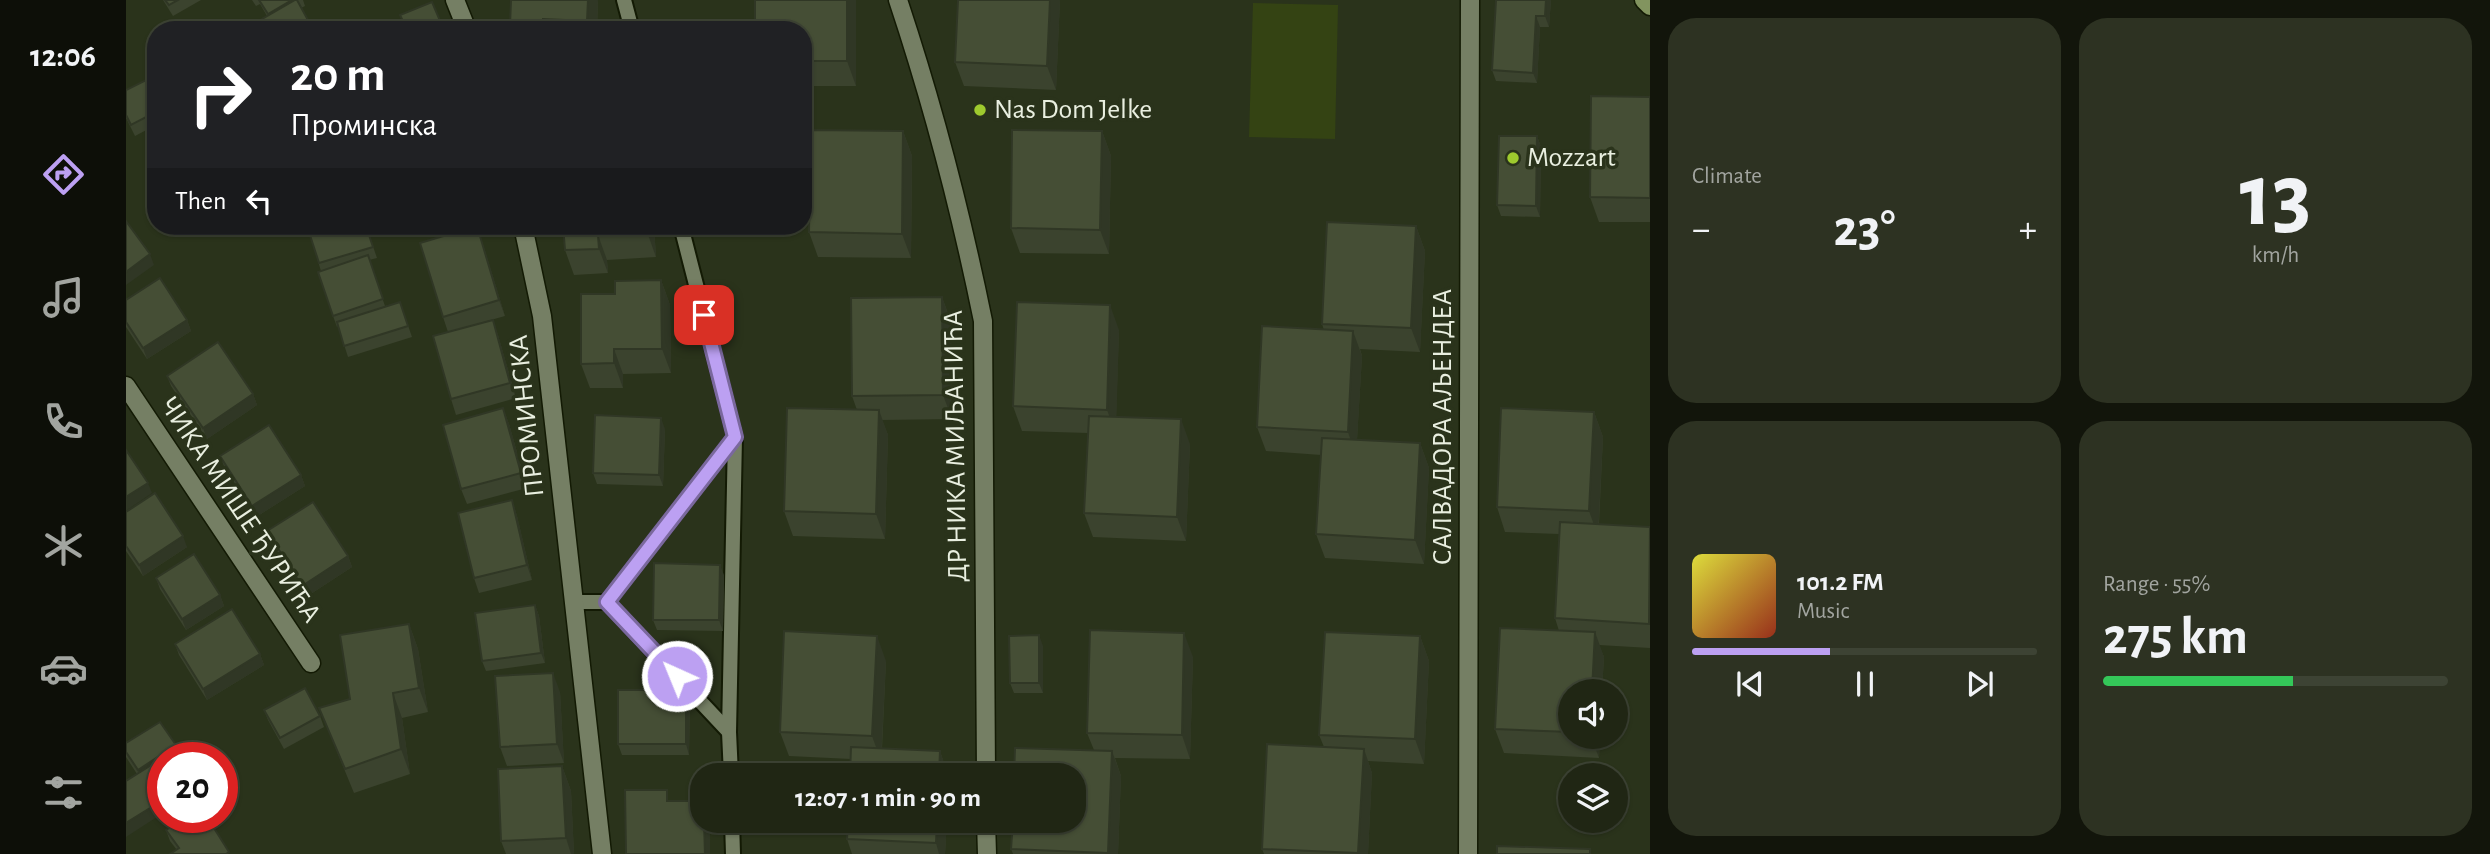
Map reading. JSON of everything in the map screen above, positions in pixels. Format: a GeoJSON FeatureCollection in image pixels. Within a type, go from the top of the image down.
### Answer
{"type":"FeatureCollection","features":[{"type":"Feature","properties":{"kind":"street"},"geometry":{"type":"LineString","coordinates":[[455,0],[463,21]]}},
{"type":"Feature","properties":{"kind":"street","name":"ДР НИКА МИЉАНИЋА"},"geometry":{"type":"LineString","coordinates":[[898,0],[923,75],[984,321],[986,763]]}},
{"type":"Feature","properties":{"kind":"street","name":"САЛВАДОРА АЉЕНДЕА"},"geometry":{"type":"LineString","coordinates":[[1468,854],[1470,0]]}},
{"type":"Feature","properties":{"kind":"street"},"geometry":{"type":"LineString","coordinates":[[1644,0],[1650,6]]}},
{"type":"Feature","properties":{"kind":"street","name":"ПРОМИНСКА"},"geometry":{"type":"LineString","coordinates":[[525,235],[542,316],[603,854]]}},
{"type":"Feature","properties":{"kind":"street","name":"ЧИКА МИШЕ ЂУРИЋА"},"geometry":{"type":"LineString","coordinates":[[126,386],[311,663]]}},
{"type":"Feature","properties":{"kind":"street"},"geometry":{"type":"LineString","coordinates":[[986,833],[987,854]]}},
{"type":"Feature","properties":{"kind":"lane"},"geometry":{"type":"LineString","coordinates":[[624,0],[630,21]]}},
{"type":"Feature","properties":{"kind":"lane"},"geometry":{"type":"LineString","coordinates":[[683,235],[735,437],[730,763]]}},
{"type":"Feature","properties":{"kind":"lane"},"geometry":{"type":"LineString","coordinates":[[607,602],[735,437]]}},
{"type":"Feature","properties":{"kind":"lane"},"geometry":{"type":"LineString","coordinates":[[573,602],[607,602],[729,732]]}},
{"type":"Feature","properties":{"kind":"lane"},"geometry":{"type":"LineString","coordinates":[[732,833],[733,854]]}},
{"type":"Feature","properties":{"kind":"green space"},"geometry":{"type":"Polygon","coordinates":[[[1253,3],[1338,5],[1335,139],[1249,137],[1253,3]]]}},
{"type":"Feature","properties":{"kind":"building"},"geometry":{"type":"Polygon","coordinates":[[[165,0],[178,0],[169,5],[165,0]]]}},
{"type":"Feature","properties":{"kind":"building"},"geometry":{"type":"Polygon","coordinates":[[[259,0],[292,0],[268,14],[259,0]]]}},
{"type":"Feature","properties":{"kind":"building"},"geometry":{"type":"Polygon","coordinates":[[[297,0],[308,21],[259,21],[297,0]]]}},
{"type":"Feature","properties":{"kind":"building"},"geometry":{"type":"Polygon","coordinates":[[[511,0],[588,0],[587,21],[510,21],[511,0]]]}},
{"type":"Feature","properties":{"kind":"building"},"geometry":{"type":"Polygon","coordinates":[[[755,0],[847,0],[847,61],[812,61],[812,21],[755,21],[755,0]]]}},
{"type":"Feature","properties":{"kind":"building"},"geometry":{"type":"Polygon","coordinates":[[[958,0],[1050,0],[1047,66],[955,62],[958,0]]]}},
{"type":"Feature","properties":{"kind":"building"},"geometry":{"type":"Polygon","coordinates":[[[1496,0],[1546,0],[1545,16],[1536,16],[1533,73],[1492,70],[1496,0]]]}},
{"type":"Feature","properties":{"kind":"building"},"geometry":{"type":"Polygon","coordinates":[[[432,2],[440,21],[403,21],[400,15],[432,2]]]}},
{"type":"Feature","properties":{"kind":"building"},"geometry":{"type":"Polygon","coordinates":[[[147,80],[147,117],[131,125],[126,115],[126,90],[147,80]]]}},
{"type":"Feature","properties":{"kind":"building"},"geometry":{"type":"Polygon","coordinates":[[[1591,96],[1650,97],[1650,198],[1590,197],[1591,96]]]}},
{"type":"Feature","properties":{"kind":"building"},"geometry":{"type":"Polygon","coordinates":[[[812,130],[903,131],[902,234],[812,232],[812,130]]]}},
{"type":"Feature","properties":{"kind":"building"},"geometry":{"type":"Polygon","coordinates":[[[1012,130],[1102,131],[1100,230],[1011,228],[1012,130]]]}},
{"type":"Feature","properties":{"kind":"building"},"geometry":{"type":"Polygon","coordinates":[[[1499,136],[1537,136],[1536,206],[1497,205],[1499,136]]]}},
{"type":"Feature","properties":{"kind":"building"},"geometry":{"type":"Polygon","coordinates":[[[126,221],[150,254],[126,272],[126,221]]]}},
{"type":"Feature","properties":{"kind":"building"},"geometry":{"type":"Polygon","coordinates":[[[1327,222],[1416,226],[1411,328],[1322,324],[1327,222]]]}},
{"type":"Feature","properties":{"kind":"building"},"geometry":{"type":"Polygon","coordinates":[[[310,235],[369,235],[373,247],[319,263],[310,235]]]}},
{"type":"Feature","properties":{"kind":"building"},"geometry":{"type":"Polygon","coordinates":[[[447,235],[480,235],[499,300],[443,317],[420,243],[447,235]]]}},
{"type":"Feature","properties":{"kind":"building"},"geometry":{"type":"Polygon","coordinates":[[[564,235],[598,235],[599,249],[565,250],[564,235]]]}},
{"type":"Feature","properties":{"kind":"building"},"geometry":{"type":"Polygon","coordinates":[[[368,255],[383,299],[333,316],[318,272],[368,255]]]}},
{"type":"Feature","properties":{"kind":"building"},"geometry":{"type":"Polygon","coordinates":[[[160,278],[187,320],[143,348],[126,322],[126,300],[160,278]]]}},
{"type":"Feature","properties":{"kind":"building"},"geometry":{"type":"Polygon","coordinates":[[[661,280],[662,349],[614,349],[614,363],[581,364],[581,294],[615,294],[615,281],[661,280]]]}},
{"type":"Feature","properties":{"kind":"building"},"geometry":{"type":"Polygon","coordinates":[[[942,297],[943,395],[852,396],[851,298],[942,297]]]}},
{"type":"Feature","properties":{"kind":"building"},"geometry":{"type":"Polygon","coordinates":[[[400,302],[408,326],[344,346],[337,322],[400,302]]]}},
{"type":"Feature","properties":{"kind":"building"},"geometry":{"type":"Polygon","coordinates":[[[1017,302],[1110,305],[1107,410],[1013,406],[1017,302]]]}},
{"type":"Feature","properties":{"kind":"building"},"geometry":{"type":"Polygon","coordinates":[[[493,320],[510,383],[451,399],[433,336],[493,320]]]}},
{"type":"Feature","properties":{"kind":"building"},"geometry":{"type":"Polygon","coordinates":[[[1262,326],[1353,331],[1348,432],[1257,427],[1262,326]]]}},
{"type":"Feature","properties":{"kind":"building"},"geometry":{"type":"Polygon","coordinates":[[[218,342],[253,394],[203,428],[167,376],[218,342]]]}},
{"type":"Feature","properties":{"kind":"building"},"geometry":{"type":"Polygon","coordinates":[[[503,408],[521,473],[461,489],[443,425],[503,408]]]}},
{"type":"Feature","properties":{"kind":"building"},"geometry":{"type":"Polygon","coordinates":[[[787,408],[879,410],[876,514],[784,511],[787,408]]]}},
{"type":"Feature","properties":{"kind":"building"},"geometry":{"type":"Polygon","coordinates":[[[1501,408],[1594,412],[1589,511],[1497,507],[1501,408]]]}},
{"type":"Feature","properties":{"kind":"building"},"geometry":{"type":"Polygon","coordinates":[[[595,415],[661,418],[659,475],[593,473],[595,415]]]}},
{"type":"Feature","properties":{"kind":"building"},"geometry":{"type":"Polygon","coordinates":[[[1089,416],[1181,419],[1177,517],[1084,513],[1089,416]]]}},
{"type":"Feature","properties":{"kind":"building"},"geometry":{"type":"Polygon","coordinates":[[[269,425],[301,475],[252,506],[220,456],[269,425]]]}},
{"type":"Feature","properties":{"kind":"building"},"geometry":{"type":"Polygon","coordinates":[[[1322,438],[1420,443],[1415,540],[1316,534],[1322,438]]]}},
{"type":"Feature","properties":{"kind":"building"},"geometry":{"type":"Polygon","coordinates":[[[126,450],[148,483],[126,497],[126,450]]]}},
{"type":"Feature","properties":{"kind":"building"},"geometry":{"type":"Polygon","coordinates":[[[155,493],[183,536],[139,565],[126,546],[126,512],[155,493]]]}},
{"type":"Feature","properties":{"kind":"building"},"geometry":{"type":"Polygon","coordinates":[[[512,500],[527,565],[474,578],[458,513],[512,500]]]}},
{"type":"Feature","properties":{"kind":"building"},"geometry":{"type":"Polygon","coordinates":[[[313,502],[348,556],[302,586],[267,531],[313,502]]]}},
{"type":"Feature","properties":{"kind":"building"},"geometry":{"type":"Polygon","coordinates":[[[1560,522],[1650,527],[1649,624],[1555,618],[1560,522]]]}},
{"type":"Feature","properties":{"kind":"building"},"geometry":{"type":"Polygon","coordinates":[[[194,554],[220,595],[182,619],[156,578],[194,554]]]}},
{"type":"Feature","properties":{"kind":"building"},"geometry":{"type":"Polygon","coordinates":[[[654,563],[720,565],[719,620],[653,620],[654,563]]]}},
{"type":"Feature","properties":{"kind":"building"},"geometry":{"type":"Polygon","coordinates":[[[535,605],[541,653],[482,661],[475,613],[535,605]]]}},
{"type":"Feature","properties":{"kind":"building"},"geometry":{"type":"Polygon","coordinates":[[[232,609],[260,654],[203,689],[175,644],[232,609]]]}},
{"type":"Feature","properties":{"kind":"building"},"geometry":{"type":"Polygon","coordinates":[[[409,624],[419,688],[393,693],[401,749],[345,769],[319,708],[350,699],[340,635],[409,624]]]}},
{"type":"Feature","properties":{"kind":"building"},"geometry":{"type":"Polygon","coordinates":[[[1500,628],[1595,632],[1593,679],[1558,679],[1558,732],[1495,729],[1500,628]]]}},
{"type":"Feature","properties":{"kind":"building"},"geometry":{"type":"Polygon","coordinates":[[[1090,630],[1184,633],[1182,735],[1087,733],[1090,630]]]}},
{"type":"Feature","properties":{"kind":"building"},"geometry":{"type":"Polygon","coordinates":[[[784,631],[877,636],[872,736],[780,732],[784,631]]]}},
{"type":"Feature","properties":{"kind":"building"},"geometry":{"type":"Polygon","coordinates":[[[1325,632],[1420,636],[1415,739],[1319,735],[1325,632]]]}},
{"type":"Feature","properties":{"kind":"building"},"geometry":{"type":"Polygon","coordinates":[[[1039,635],[1039,683],[1010,683],[1009,636],[1039,635]]]}},
{"type":"Feature","properties":{"kind":"building"},"geometry":{"type":"Polygon","coordinates":[[[553,673],[557,744],[500,747],[495,676],[553,673]]]}},
{"type":"Feature","properties":{"kind":"building"},"geometry":{"type":"Polygon","coordinates":[[[305,688],[320,716],[280,738],[264,710],[305,688]]]}},
{"type":"Feature","properties":{"kind":"building"},"geometry":{"type":"Polygon","coordinates":[[[618,690],[686,690],[686,744],[618,744],[618,690]]]}},
{"type":"Feature","properties":{"kind":"building"},"geometry":{"type":"Polygon","coordinates":[[[160,722],[174,742],[147,742],[147,764],[138,770],[126,752],[126,743],[160,722]]]}},
{"type":"Feature","properties":{"kind":"building"},"geometry":{"type":"Polygon","coordinates":[[[1267,744],[1364,749],[1358,853],[1262,849],[1267,744]]]}},
{"type":"Feature","properties":{"kind":"building"},"geometry":{"type":"Polygon","coordinates":[[[851,747],[940,751],[940,763],[850,763],[851,747]]]}},
{"type":"Feature","properties":{"kind":"building"},"geometry":{"type":"Polygon","coordinates":[[[1015,748],[1112,751],[1108,853],[1011,849],[1012,833],[1086,833],[1086,763],[1014,763],[1015,748]]]}},
{"type":"Feature","properties":{"kind":"building"},"geometry":{"type":"Polygon","coordinates":[[[562,766],[566,838],[501,841],[498,769],[562,766]]]}},
{"type":"Feature","properties":{"kind":"building"},"geometry":{"type":"Polygon","coordinates":[[[147,768],[147,810],[126,823],[126,781],[147,768]]]}},
{"type":"Feature","properties":{"kind":"building"},"geometry":{"type":"Polygon","coordinates":[[[625,790],[667,790],[667,801],[690,801],[690,833],[704,833],[705,854],[626,854],[625,790]]]}},
{"type":"Feature","properties":{"kind":"building"},"geometry":{"type":"Polygon","coordinates":[[[168,833],[217,833],[229,852],[170,854],[179,848],[168,833]]]}},
{"type":"Feature","properties":{"kind":"building"},"geometry":{"type":"Polygon","coordinates":[[[847,833],[936,833],[936,843],[847,839],[847,833]]]}},
{"type":"Feature","properties":{"kind":"building"},"geometry":{"type":"Polygon","coordinates":[[[1497,846],[1590,849],[1590,854],[1497,854],[1497,846]]]}},
{"type":"Feature","properties":{"kind":"place","name":"Nas Dom Jelke"},"geometry":{"type":"Point","coordinates":[980,110]}},
{"type":"Feature","properties":{"kind":"place","name":"Mozzart"},"geometry":{"type":"Point","coordinates":[1513,158]}},
{"type":"Feature","properties":{"kind":"route"},"geometry":{"type":"LineString","coordinates":[[677,676],[607,602],[735,437],[704,315]]}}]}
